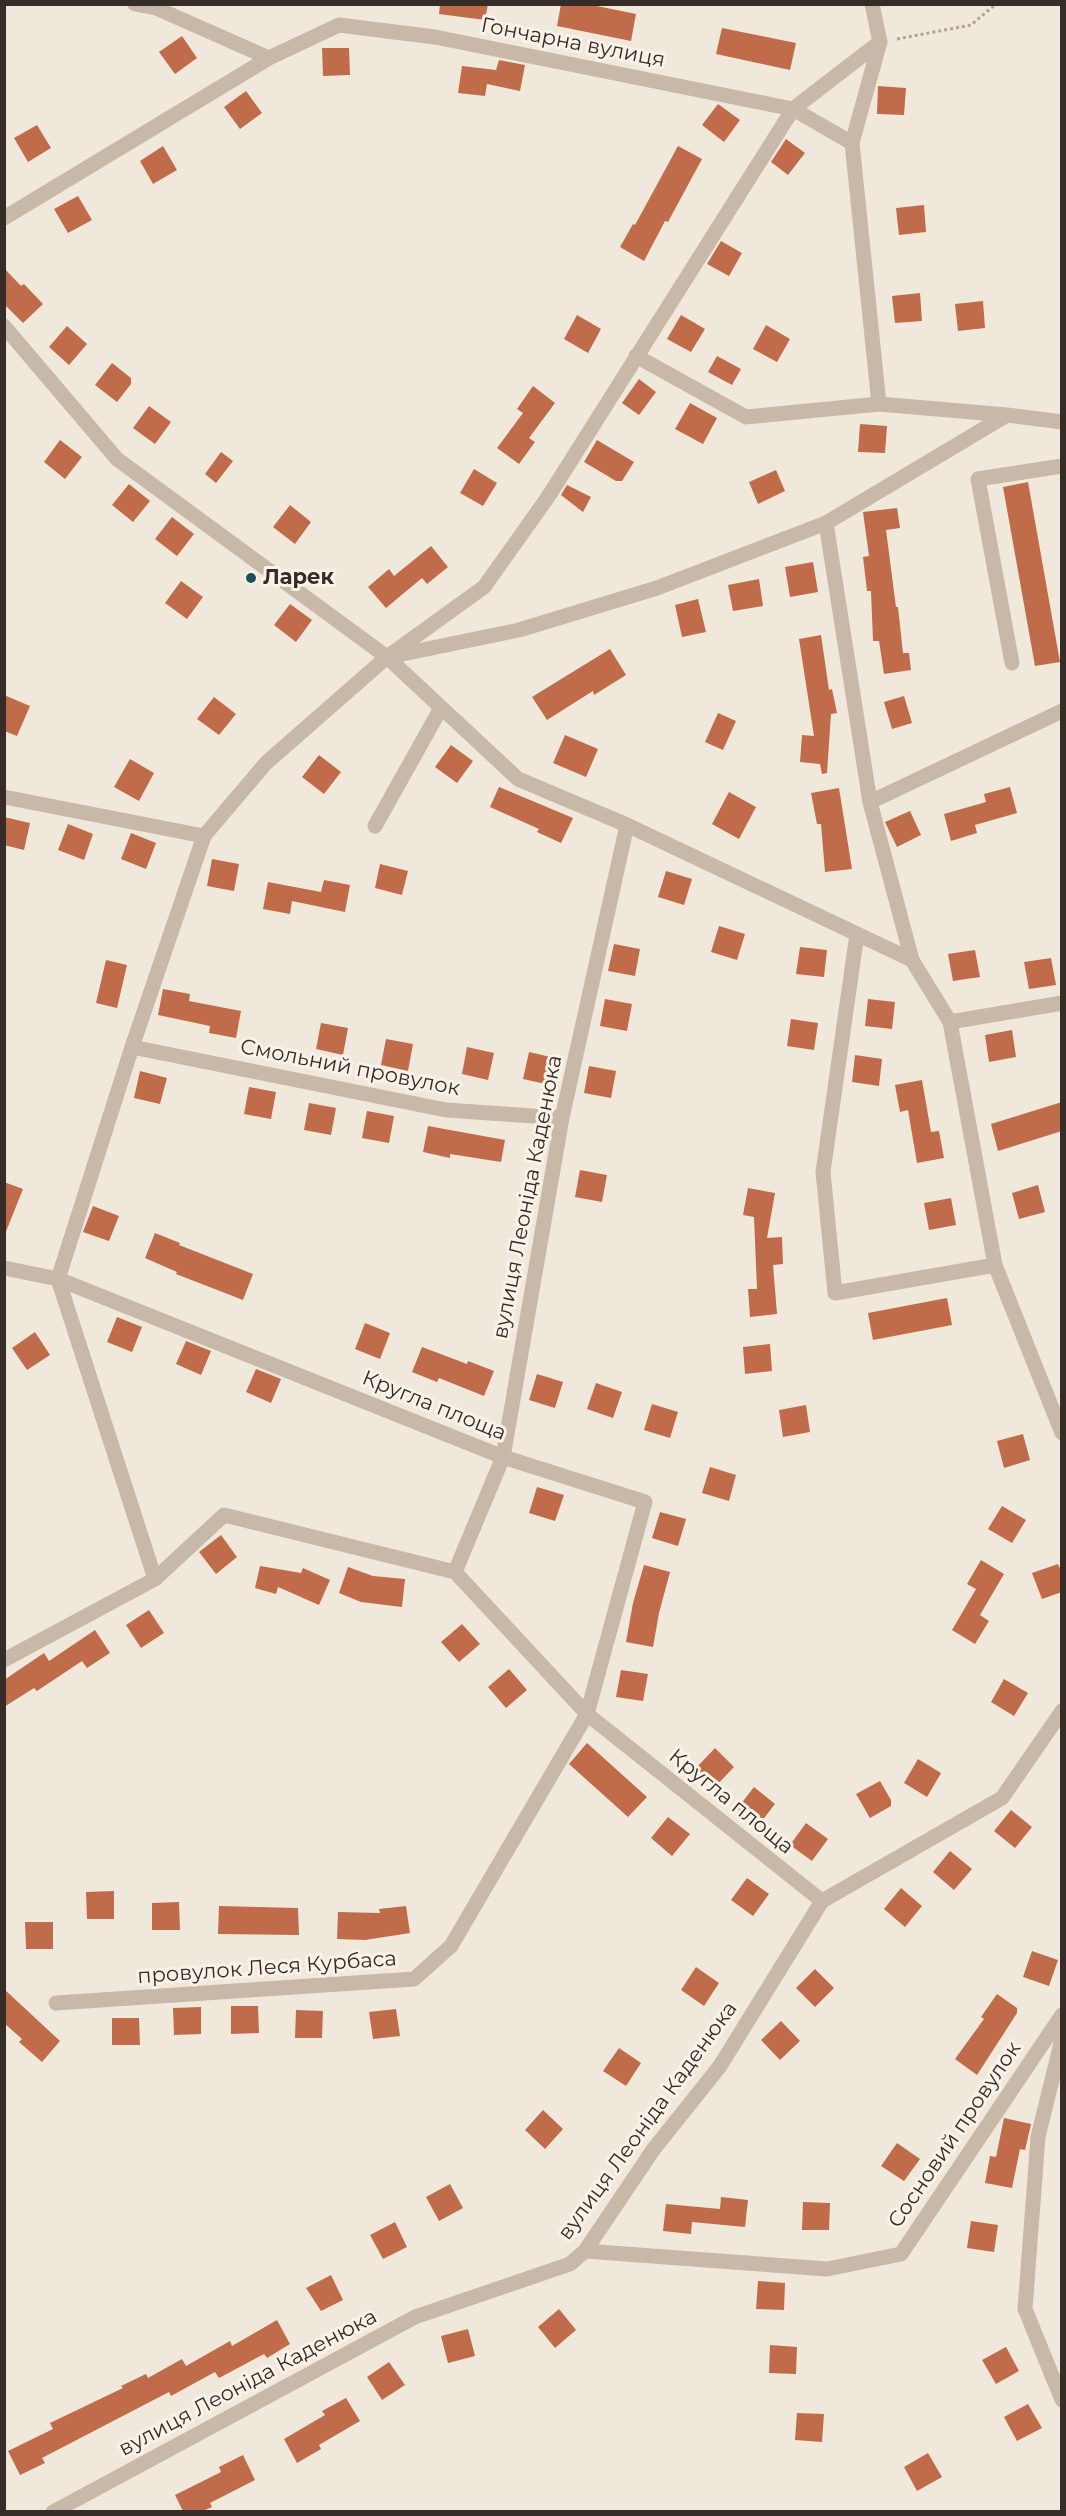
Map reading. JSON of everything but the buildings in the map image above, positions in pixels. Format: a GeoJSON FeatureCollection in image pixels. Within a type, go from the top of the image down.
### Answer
{"type":"FeatureCollection","features":[{"type":"Feature","properties":{"kind":"street"},"geometry":{"type":"LineString","coordinates":[[135,4],[156,8],[269,58]]}},
{"type":"Feature","properties":{"kind":"street"},"geometry":{"type":"LineString","coordinates":[[872,4],[880,42],[852,143],[879,404]]}},
{"type":"Feature","properties":{"kind":"street","name":"Гончарна вулиця"},"geometry":{"type":"LineString","coordinates":[[4,218],[269,58],[339,25],[435,37],[793,109],[852,143]]}},
{"type":"Feature","properties":{"kind":"street"},"geometry":{"type":"LineString","coordinates":[[155,1579],[58,1279],[132,1047],[204,836],[266,763],[387,657],[484,587],[549,497],[793,109],[880,42]]}},
{"type":"Feature","properties":{"kind":"street"},"geometry":{"type":"LineString","coordinates":[[4,326],[117,459],[387,657],[518,779],[627,825],[912,960]]}},
{"type":"Feature","properties":{"kind":"street"},"geometry":{"type":"LineString","coordinates":[[636,356],[746,417],[879,404],[1062,422]]}},
{"type":"Feature","properties":{"kind":"street"},"geometry":{"type":"LineString","coordinates":[[387,657],[519,630],[657,588],[826,523],[1006,415]]}},
{"type":"Feature","properties":{"kind":"street"},"geometry":{"type":"LineString","coordinates":[[1012,663],[978,479],[1062,466]]}},
{"type":"Feature","properties":{"kind":"street"},"geometry":{"type":"LineString","coordinates":[[826,523],[870,802],[912,960],[950,1022],[995,1265],[1062,1433]]}},
{"type":"Feature","properties":{"kind":"street"},"geometry":{"type":"LineString","coordinates":[[375,826],[441,708]]}},
{"type":"Feature","properties":{"kind":"street"},"geometry":{"type":"LineString","coordinates":[[870,802],[1062,711]]}},
{"type":"Feature","properties":{"kind":"street"},"geometry":{"type":"LineString","coordinates":[[4,797],[204,836]]}},
{"type":"Feature","properties":{"kind":"street","name":"вулиця Леоніда Каденюка"},"geometry":{"type":"LineString","coordinates":[[455,1572],[502,1457],[562,1118],[627,825]]}},
{"type":"Feature","properties":{"kind":"street"},"geometry":{"type":"LineString","coordinates":[[857,934],[823,1172],[835,1293],[995,1265]]}},
{"type":"Feature","properties":{"kind":"street"},"geometry":{"type":"LineString","coordinates":[[950,1022],[1062,1003]]}},
{"type":"Feature","properties":{"kind":"street","name":"Смольний провулок"},"geometry":{"type":"LineString","coordinates":[[132,1047],[446,1110],[562,1118]]}},
{"type":"Feature","properties":{"kind":"street","name":"Кругла площа"},"geometry":{"type":"LineString","coordinates":[[8,1270],[58,1279],[502,1457],[645,1502],[587,1714]]}},
{"type":"Feature","properties":{"kind":"street"},"geometry":{"type":"LineString","coordinates":[[4,1660],[155,1579],[224,1515],[455,1572]]}},
{"type":"Feature","properties":{"kind":"street","name":"Кругла площа"},"geometry":{"type":"LineString","coordinates":[[455,1572],[587,1714],[822,1901]]}},
{"type":"Feature","properties":{"kind":"street","name":"вулиця Леоніда Каденюка"},"geometry":{"type":"LineString","coordinates":[[52,2511],[416,2317],[570,2264],[585,2251],[653,2150],[720,2066],[822,1901],[1002,1798],[1062,1711]]}},
{"type":"Feature","properties":{"kind":"street","name":"провулок Леся Курбаса"},"geometry":{"type":"LineString","coordinates":[[56,2003],[414,1979],[451,1946],[587,1714]]}},
{"type":"Feature","properties":{"kind":"street","name":"Сосновий провулок"},"geometry":{"type":"LineString","coordinates":[[585,2251],[827,2269],[901,2254],[1062,2015]]}},
{"type":"Feature","properties":{"kind":"street","name":"Сосновий провулок"},"geometry":{"type":"LineString","coordinates":[[1062,2039],[1038,2137],[1025,2309],[1062,2400]]}},
{"type":"Feature","properties":{"kind":"path"},"geometry":{"type":"LineString","coordinates":[[880,42],[971,25],[996,4]]}},
{"type":"Feature","properties":{"kind":"place","name":"Ларек"},"geometry":{"type":"Point","coordinates":[251,578]}}]}
